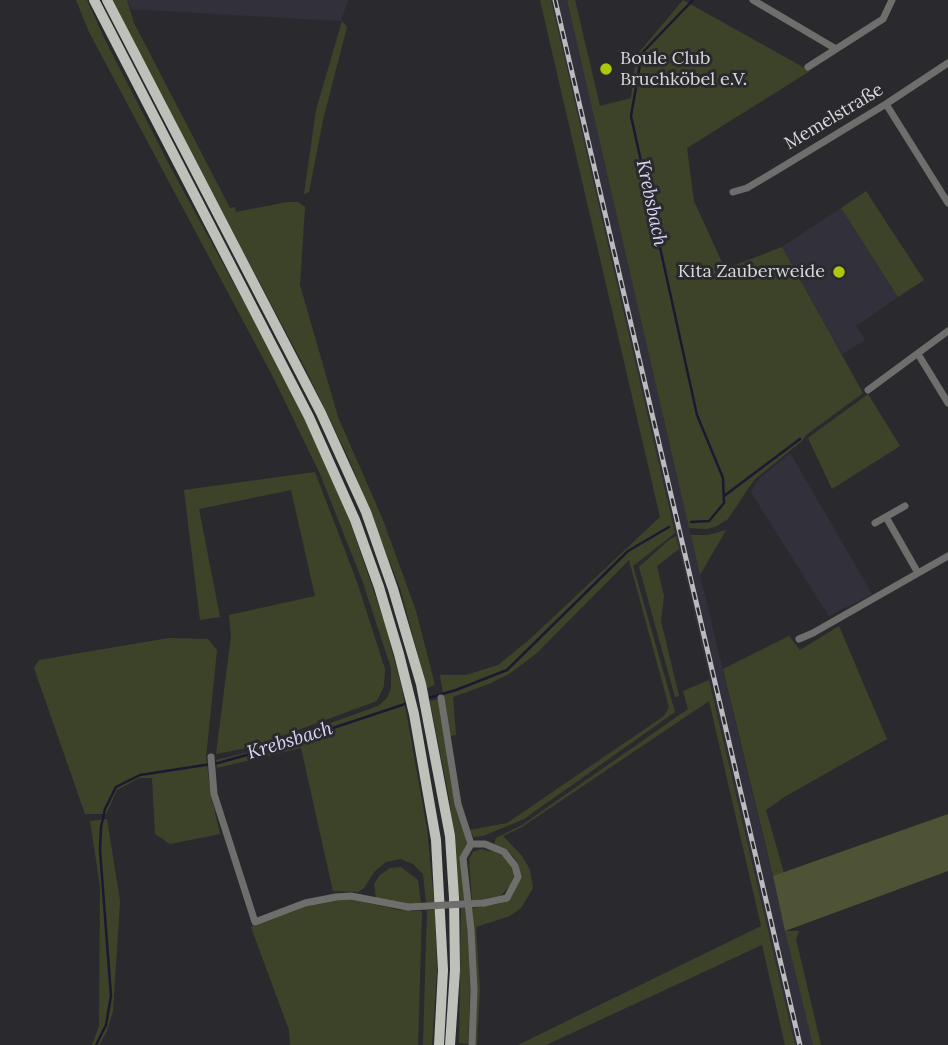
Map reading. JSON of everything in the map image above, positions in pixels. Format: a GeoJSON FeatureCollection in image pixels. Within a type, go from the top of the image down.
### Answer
{"type":"FeatureCollection","features":[{"type":"Feature","properties":{"kind":"highway"},"geometry":{"type":"LineString","coordinates":[[94,0],[325,452],[369,558],[408,688],[436,841],[443,970],[439,1045]]}},
{"type":"Feature","properties":{"kind":"highway"},"geometry":{"type":"LineString","coordinates":[[107,0],[344,460],[381,552],[421,684],[450,836],[455,970],[450,1045]]}},
{"type":"Feature","properties":{"kind":"street"},"geometry":{"type":"LineString","coordinates":[[753,0],[836,49]]}},
{"type":"Feature","properties":{"kind":"street"},"geometry":{"type":"LineString","coordinates":[[808,68],[883,19],[892,0]]}},
{"type":"Feature","properties":{"kind":"street","name":"Memelstraße"},"geometry":{"type":"LineString","coordinates":[[733,192],[747,188],[948,63]]}},
{"type":"Feature","properties":{"kind":"street"},"geometry":{"type":"LineString","coordinates":[[886,104],[948,203]]}},
{"type":"Feature","properties":{"kind":"street"},"geometry":{"type":"LineString","coordinates":[[868,390],[948,331]]}},
{"type":"Feature","properties":{"kind":"street"},"geometry":{"type":"LineString","coordinates":[[918,354],[948,403]]}},
{"type":"Feature","properties":{"kind":"street"},"geometry":{"type":"LineString","coordinates":[[875,523],[905,506]]}},
{"type":"Feature","properties":{"kind":"street"},"geometry":{"type":"LineString","coordinates":[[886,516],[918,573]]}},
{"type":"Feature","properties":{"kind":"street"},"geometry":{"type":"LineString","coordinates":[[799,639],[948,556]]}},
{"type":"Feature","properties":{"kind":"street"},"geometry":{"type":"LineString","coordinates":[[441,698],[457,804],[471,844],[463,858],[473,966],[472,1045]]}},
{"type":"Feature","properties":{"kind":"street"},"geometry":{"type":"LineString","coordinates":[[211,757],[214,794],[255,922],[305,903],[337,897],[351,896],[408,907],[484,903],[507,898],[518,877],[515,866],[503,852],[485,844],[471,844]]}},
{"type":"Feature","properties":{"kind":"shaded area"},"geometry":{"type":"Polygon","coordinates":[[[127,0],[348,0],[341,21],[131,9],[127,0]]]}},
{"type":"Feature","properties":{"kind":"shaded area"},"geometry":{"type":"Polygon","coordinates":[[[551,0],[567,0],[700,575],[813,1045],[795,1045],[551,0]]]}},
{"type":"Feature","properties":{"kind":"shaded area","name":"Kita Zauberweide"},"geometry":{"type":"Polygon","coordinates":[[[841,208],[898,297],[856,326],[865,340],[842,354],[782,247],[841,208]]]}},
{"type":"Feature","properties":{"kind":"shaded area"},"geometry":{"type":"Polygon","coordinates":[[[790,453],[872,594],[829,616],[751,492],[757,481],[790,453]]]}},
{"type":"Feature","properties":{"kind":"green space"},"geometry":{"type":"Polygon","coordinates":[[[76,0],[87,0],[171,168],[284,376],[320,450],[350,522],[384,621],[402,689],[427,829],[434,902],[426,902],[423,874],[413,864],[400,859],[386,862],[358,892],[333,891],[301,748],[217,768],[216,760],[253,751],[378,706],[387,698],[391,688],[391,668],[362,580],[320,474],[273,377],[89,32],[76,0]]]}},
{"type":"Feature","properties":{"kind":"green space"},"geometry":{"type":"Polygon","coordinates":[[[113,0],[127,0],[134,23],[230,208],[235,207],[236,212],[288,202],[298,202],[305,207],[300,285],[338,417],[383,520],[416,611],[435,685],[427,688],[400,588],[349,459],[305,368],[150,76],[113,0]]]}},
{"type":"Feature","properties":{"kind":"green space"},"geometry":{"type":"Polygon","coordinates":[[[540,0],[551,0],[675,533],[633,566],[675,712],[524,819],[483,836],[474,837],[469,830],[507,823],[664,716],[669,707],[629,560],[537,653],[509,674],[453,697],[456,735],[450,736],[440,675],[466,675],[498,665],[530,639],[660,517],[540,0]]]}},
{"type":"Feature","properties":{"kind":"green space"},"geometry":{"type":"Polygon","coordinates":[[[567,0],[575,0],[600,106],[631,98],[636,56],[683,0],[810,71],[687,148],[694,201],[725,269],[782,247],[863,393],[806,435],[754,480],[728,519],[707,529],[689,528],[567,0]]]}},
{"type":"Feature","properties":{"kind":"green space"},"geometry":{"type":"Polygon","coordinates":[[[342,21],[347,27],[323,120],[309,192],[304,194],[316,110],[342,21]]]}},
{"type":"Feature","properties":{"kind":"green space"},"geometry":{"type":"Polygon","coordinates":[[[866,191],[924,280],[898,297],[841,208],[866,191]]]}},
{"type":"Feature","properties":{"kind":"green space"},"geometry":{"type":"Polygon","coordinates":[[[868,394],[900,446],[832,489],[808,438],[868,394]]]}},
{"type":"Feature","properties":{"kind":"green space"},"geometry":{"type":"Polygon","coordinates":[[[315,472],[357,582],[385,669],[384,686],[377,701],[252,747],[216,754],[231,636],[229,615],[315,596],[291,490],[199,509],[220,617],[200,620],[184,490],[315,472]]]}},
{"type":"Feature","properties":{"kind":"green space"},"geometry":{"type":"Polygon","coordinates":[[[726,530],[700,575],[691,535],[708,535],[726,530]]]}},
{"type":"Feature","properties":{"kind":"green space"},"geometry":{"type":"Polygon","coordinates":[[[676,536],[679,549],[657,566],[664,596],[661,621],[679,696],[675,697],[639,567],[676,536]]]}},
{"type":"Feature","properties":{"kind":"green space"},"geometry":{"type":"Polygon","coordinates":[[[839,626],[887,739],[766,810],[784,873],[773,876],[723,669],[789,636],[800,650],[839,626]]]}},
{"type":"Feature","properties":{"kind":"green space"},"geometry":{"type":"Polygon","coordinates":[[[169,638],[208,639],[217,650],[206,757],[220,834],[170,844],[155,834],[152,778],[139,778],[117,790],[106,814],[85,814],[34,668],[39,660],[169,638]]]}},
{"type":"Feature","properties":{"kind":"green space"},"geometry":{"type":"Polygon","coordinates":[[[709,680],[795,1045],[785,1045],[762,945],[546,1045],[518,1045],[761,926],[709,701],[522,827],[503,836],[522,856],[530,870],[533,888],[521,908],[510,916],[476,927],[480,989],[477,1045],[474,1045],[477,989],[472,908],[499,904],[509,899],[521,878],[513,856],[494,844],[496,838],[522,825],[688,709],[683,691],[709,680]]]}},
{"type":"Feature","properties":{"kind":"green space"},"geometry":{"type":"Polygon","coordinates":[[[439,699],[468,843],[461,858],[466,901],[459,901],[450,803],[430,701],[439,699]]]}},
{"type":"Feature","properties":{"kind":"green space"},"geometry":{"type":"Polygon","coordinates":[[[948,814],[948,871],[785,931],[773,876],[948,814]]]}},
{"type":"Feature","properties":{"kind":"green space"},"geometry":{"type":"Polygon","coordinates":[[[107,819],[120,901],[113,1011],[99,1045],[92,1045],[99,1026],[100,886],[90,821],[107,819]]]}},
{"type":"Feature","properties":{"kind":"green space"},"geometry":{"type":"Polygon","coordinates":[[[481,849],[503,856],[512,867],[514,877],[510,886],[500,896],[472,901],[469,859],[473,852],[481,849]]]}},
{"type":"Feature","properties":{"kind":"green space"},"geometry":{"type":"Polygon","coordinates":[[[401,867],[418,880],[421,903],[408,904],[376,898],[374,884],[380,875],[390,868],[401,867]]]}},
{"type":"Feature","properties":{"kind":"green space"},"geometry":{"type":"Polygon","coordinates":[[[323,899],[351,899],[399,910],[422,911],[418,1045],[290,1045],[289,1030],[251,927],[323,899]]]}},
{"type":"Feature","properties":{"kind":"green space"},"geometry":{"type":"Polygon","coordinates":[[[461,908],[466,908],[468,931],[468,1044],[459,1043],[461,908]]]}},
{"type":"Feature","properties":{"kind":"green space"},"geometry":{"type":"Polygon","coordinates":[[[427,910],[435,910],[437,971],[432,1045],[423,1045],[427,910]]]}},
{"type":"Feature","properties":{"kind":"green space"},"geometry":{"type":"Polygon","coordinates":[[[785,931],[799,931],[796,939],[821,1045],[813,1045],[785,931]]]}},
{"type":"Feature","properties":{"kind":"waterway","name":"Krebsbach"},"geometry":{"type":"LineString","coordinates":[[691,522],[709,521],[724,503],[723,478],[697,415],[631,116],[642,53],[693,0]]}},
{"type":"Feature","properties":{"kind":"waterway"},"geometry":{"type":"LineString","coordinates":[[724,496],[800,439]]}},
{"type":"Feature","properties":{"kind":"waterway","name":"Krebsbach"},"geometry":{"type":"LineString","coordinates":[[428,698],[507,670],[628,551],[669,527]]}},
{"type":"Feature","properties":{"kind":"waterway","name":"Krebsbach"},"geometry":{"type":"LineString","coordinates":[[96,1045],[106,1025],[111,996],[100,850],[101,827],[105,809],[116,787],[140,775],[218,763],[282,745],[408,703]]}},
{"type":"Feature","properties":{"kind":"railway"},"geometry":{"type":"LineString","coordinates":[[555,0],[800,1045]]}},
{"type":"Feature","properties":{"kind":"place","name":"Boule Club Bruchköbel e.V."},"geometry":{"type":"Point","coordinates":[606,69]}},
{"type":"Feature","properties":{"kind":"place","name":"Kita Zauberweide"},"geometry":{"type":"Point","coordinates":[839,272]}}]}
